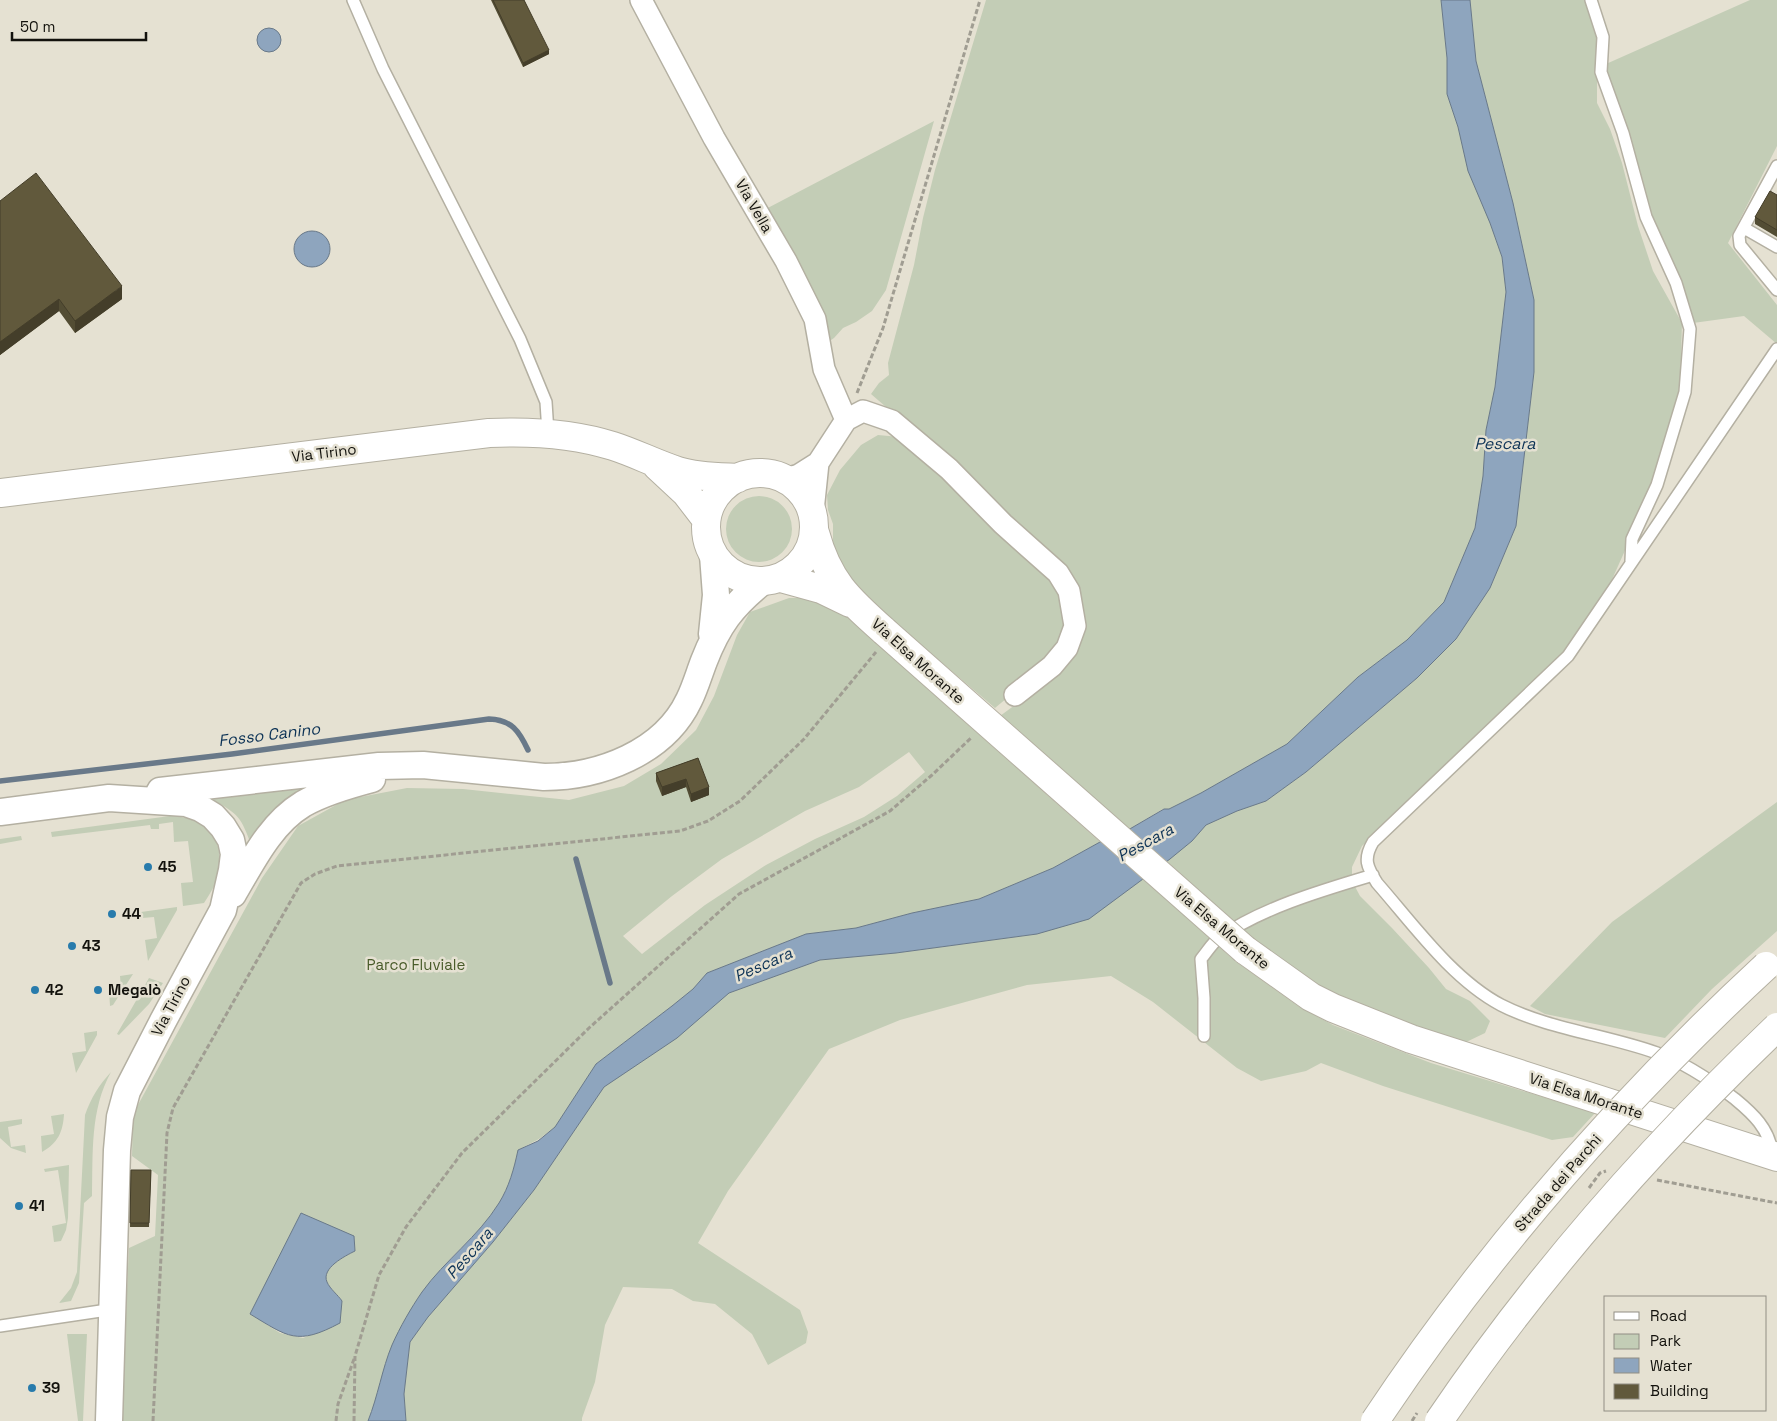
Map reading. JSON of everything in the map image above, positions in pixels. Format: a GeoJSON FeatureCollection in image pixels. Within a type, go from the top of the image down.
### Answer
{"type":"FeatureCollection","features":[{"type":"Feature","properties":{"kind":"main road","name":"Via Tirino"},"geometry":{"type":"LineString","coordinates":[[0,493],[489,433],[526,431],[582,438],[614,446],[679,471],[698,475],[738,478]]}},
{"type":"Feature","properties":{"kind":"main road","name":"Via Tirino"},"geometry":{"type":"LineString","coordinates":[[645,458],[671,478],[686,493],[706,519]]}},
{"type":"Feature","properties":{"kind":"main road"},"geometry":{"type":"LineString","coordinates":[[754,473],[770,474],[786,479],[803,492],[814,522],[812,547],[807,557],[800,566],[771,580],[738,577],[728,572],[713,555],[707,537],[706,519],[710,506],[717,494],[726,484],[754,473]]}},
{"type":"Feature","properties":{"kind":"main road","name":"Via Elsa Morante"},"geometry":{"type":"LineString","coordinates":[[814,522],[820,552],[832,577],[842,591],[858,607],[881,640],[1245,950],[1310,997],[1385,1028],[1490,1065],[1774,1157]]}},
{"type":"Feature","properties":{"kind":"main road","name":"Via Elsa Morante"},"geometry":{"type":"LineString","coordinates":[[771,580],[822,589],[858,607]]}},
{"type":"Feature","properties":{"kind":"main road","name":"Strada dei Parchi"},"geometry":{"type":"LineString","coordinates":[[1374,1421],[1445,1321],[1494,1257],[1546,1196],[1654,1076],[1709,1019],[1766,966]]}},
{"type":"Feature","properties":{"kind":"main road"},"geometry":{"type":"LineString","coordinates":[[1439,1421],[1514,1318],[1597,1216],[1679,1124],[1777,1027]]}},
{"type":"Feature","properties":{"kind":"street","name":"Via Vella"},"geometry":{"type":"LineString","coordinates":[[641,0],[714,138],[786,261],[814,319],[824,369],[846,420]]}},
{"type":"Feature","properties":{"kind":"street"},"geometry":{"type":"LineString","coordinates":[[786,479],[799,475],[818,463],[846,420],[863,411],[892,421],[949,469],[1002,524],[1058,573],[1069,591],[1075,626],[1067,648],[1052,666],[1015,695]]}},
{"type":"Feature","properties":{"kind":"street"},"geometry":{"type":"LineString","coordinates":[[814,522],[818,463]]}},
{"type":"Feature","properties":{"kind":"street"},"geometry":{"type":"LineString","coordinates":[[110,798],[379,766],[423,765],[561,776],[579,774],[614,764],[642,750],[668,729],[689,701],[712,636],[716,608],[713,555]]}},
{"type":"Feature","properties":{"kind":"street"},"geometry":{"type":"LineString","coordinates":[[705,659],[729,612],[745,596],[771,580]]}},
{"type":"Feature","properties":{"kind":"street"},"geometry":{"type":"LineString","coordinates":[[223,910],[258,852],[274,831],[303,804],[345,786],[423,765]]}},
{"type":"Feature","properties":{"kind":"street","name":"Via Tirino"},"geometry":{"type":"LineString","coordinates":[[0,812],[110,798],[186,803],[200,808],[213,816],[227,834],[233,848],[232,870],[223,910],[163,1021],[128,1091],[120,1116],[117,1150],[114,1309],[109,1421]]}},
{"type":"Feature","properties":{"kind":"lane"},"geometry":{"type":"LineString","coordinates":[[353,0],[383,69],[520,339],[546,402],[548,433]]}},
{"type":"Feature","properties":{"kind":"lane"},"geometry":{"type":"LineString","coordinates":[[1591,0],[1603,37],[1601,72],[1623,133],[1646,217],[1676,282],[1690,329],[1685,392],[1657,486],[1632,540],[1631,563]]}},
{"type":"Feature","properties":{"kind":"lane"},"geometry":{"type":"LineString","coordinates":[[1777,166],[1740,236],[1740,245],[1777,290]]}},
{"type":"Feature","properties":{"kind":"lane"},"geometry":{"type":"LineString","coordinates":[[1744,228],[1777,247]]}},
{"type":"Feature","properties":{"kind":"lane"},"geometry":{"type":"LineString","coordinates":[[1774,1157],[1763,1128],[1753,1113],[1713,1082],[1658,1053],[1525,1015],[1481,992],[1448,964],[1377,883],[1367,862],[1368,851],[1373,842],[1568,656],[1777,349]]}},
{"type":"Feature","properties":{"kind":"lane"},"geometry":{"type":"LineString","coordinates":[[1204,1036],[1201,959],[1217,939],[1253,918],[1327,889],[1372,875]]}},
{"type":"Feature","properties":{"kind":"lane"},"geometry":{"type":"LineString","coordinates":[[0,1326],[114,1309]]}},
{"type":"Feature","properties":{"kind":"path"},"geometry":{"type":"LineString","coordinates":[[846,420],[883,328],[980,0]]}},
{"type":"Feature","properties":{"kind":"path"},"geometry":{"type":"LineString","coordinates":[[153,1421],[167,1132],[173,1108],[301,883],[315,874],[337,866],[680,830],[708,821],[740,801],[804,739],[881,640]]}},
{"type":"Feature","properties":{"kind":"path"},"geometry":{"type":"LineString","coordinates":[[336,1421],[338,1404],[355,1356],[379,1275],[406,1226],[462,1153],[589,1028],[739,894],[890,811],[932,775],[977,732]]}},
{"type":"Feature","properties":{"kind":"path"},"geometry":{"type":"LineString","coordinates":[[354,1421],[355,1356]]}},
{"type":"Feature","properties":{"kind":"green space"},"geometry":{"type":"Polygon","coordinates":[[[986,0],[1441,0],[1447,58],[1447,94],[1502,257],[1506,292],[1495,387],[1486,430],[1483,476],[1475,528],[1444,602],[1407,640],[1358,677],[1287,744],[1201,793],[1169,809],[1163,809],[1128,830],[1000,716],[1049,680],[1080,641],[1085,619],[1081,604],[953,465],[871,394],[879,383],[889,375],[888,363],[914,265],[935,170],[986,0]]]}},
{"type":"Feature","properties":{"kind":"green space"},"geometry":{"type":"Polygon","coordinates":[[[1470,0],[1588,0],[1600,36],[1597,103],[1610,129],[1622,163],[1638,226],[1653,271],[1682,323],[1680,390],[1648,499],[1610,584],[1560,658],[1362,846],[1352,867],[1352,881],[1360,896],[1429,968],[1446,989],[1470,1001],[1490,1021],[1485,1033],[1462,1044],[1337,999],[1292,973],[1165,862],[1192,841],[1206,825],[1266,801],[1306,772],[1417,678],[1456,639],[1490,588],[1516,526],[1534,372],[1534,300],[1513,203],[1476,61],[1470,0]]]}},
{"type":"Feature","properties":{"kind":"green space"},"geometry":{"type":"Polygon","coordinates":[[[1750,0],[1777,0],[1777,146],[1728,243],[1777,305],[1777,344],[1744,316],[1693,323],[1656,227],[1634,163],[1623,130],[1606,64],[1750,0]]]}},
{"type":"Feature","properties":{"kind":"green space"},"geometry":{"type":"Polygon","coordinates":[[[934,121],[886,290],[872,311],[843,328],[825,344],[762,211],[934,121]]]}},
{"type":"Feature","properties":{"kind":"green space"},"geometry":{"type":"Polygon","coordinates":[[[878,435],[899,437],[1058,580],[1068,627],[1058,652],[995,708],[840,576],[831,554],[833,524],[828,510],[827,495],[840,470],[861,445],[878,435]]]}},
{"type":"Feature","properties":{"kind":"green space"},"geometry":{"type":"Polygon","coordinates":[[[759,496],[772,499],[782,506],[789,516],[792,529],[789,542],[782,552],[772,559],[759,562],[746,559],[736,552],[729,542],[726,529],[729,516],[736,506],[746,499],[759,496]]]}},
{"type":"Feature","properties":{"kind":"green space","name":"Parco Fluviale"},"geometry":{"type":"Polygon","coordinates":[[[789,598],[812,598],[837,607],[876,637],[875,642],[1100,842],[1053,868],[979,899],[912,913],[856,928],[806,934],[707,973],[693,989],[596,1064],[555,1127],[539,1139],[518,1150],[511,1178],[499,1204],[481,1227],[439,1271],[412,1308],[385,1372],[368,1421],[121,1421],[129,1248],[155,1236],[158,1175],[132,1156],[133,1114],[262,878],[298,826],[345,800],[407,788],[463,789],[569,800],[624,786],[661,764],[696,730],[714,696],[737,635],[750,612],[789,598]],[[909,752],[859,787],[805,811],[722,859],[623,936],[642,954],[705,905],[766,865],[815,839],[864,817],[897,796],[925,772],[909,752]],[[354,1236],[250,1314],[280,1333],[303,1338],[339,1323],[342,1301],[328,1285],[326,1277],[327,1272],[335,1263],[355,1251],[354,1236]]]}},
{"type":"Feature","properties":{"kind":"green space"},"geometry":{"type":"Polygon","coordinates":[[[314,786],[251,844],[241,822],[234,813],[213,800],[218,797],[314,786]]]}},
{"type":"Feature","properties":{"kind":"green space"},"geometry":{"type":"Polygon","coordinates":[[[1777,802],[1777,931],[1712,989],[1665,1038],[1545,1014],[1530,1006],[1612,922],[1777,802]]]}},
{"type":"Feature","properties":{"kind":"green space"},"geometry":{"type":"Polygon","coordinates":[[[170,816],[183,817],[194,821],[211,832],[216,841],[220,862],[218,875],[204,903],[183,906],[181,883],[193,882],[188,841],[174,842],[173,822],[159,824],[159,829],[151,829],[150,825],[52,837],[51,832],[170,816]]]}},
{"type":"Feature","properties":{"kind":"green space"},"geometry":{"type":"Polygon","coordinates":[[[21,836],[22,840],[0,844],[0,839],[21,836]]]}},
{"type":"Feature","properties":{"kind":"green space"},"geometry":{"type":"Polygon","coordinates":[[[1143,879],[1235,961],[1298,1006],[1333,1025],[1431,1063],[1595,1113],[1573,1137],[1552,1140],[1383,1086],[1321,1063],[1306,1071],[1261,1081],[1237,1068],[1153,1002],[1111,976],[1027,985],[900,1020],[829,1049],[728,1191],[698,1243],[800,1310],[808,1332],[806,1343],[768,1365],[752,1334],[715,1304],[693,1301],[672,1289],[623,1287],[605,1325],[595,1382],[582,1421],[406,1421],[404,1394],[410,1342],[428,1317],[493,1242],[534,1190],[604,1087],[676,1038],[729,993],[820,960],[896,953],[1037,934],[1129,889],[1143,879]]]}},
{"type":"Feature","properties":{"kind":"green space"},"geometry":{"type":"Polygon","coordinates":[[[177,907],[148,961],[145,940],[157,938],[154,917],[142,918],[141,912],[177,907]]]}},
{"type":"Feature","properties":{"kind":"green space"},"geometry":{"type":"Polygon","coordinates":[[[133,974],[113,1005],[110,1006],[109,990],[121,988],[120,976],[133,974]]]}},
{"type":"Feature","properties":{"kind":"green space"},"geometry":{"type":"Polygon","coordinates":[[[149,978],[163,983],[149,1004],[119,1035],[117,1034],[149,978]]]}},
{"type":"Feature","properties":{"kind":"green space"},"geometry":{"type":"Polygon","coordinates":[[[97,1031],[97,1035],[76,1073],[72,1053],[86,1051],[84,1033],[97,1031]]]}},
{"type":"Feature","properties":{"kind":"green space"},"geometry":{"type":"Polygon","coordinates":[[[111,1072],[99,1101],[96,1117],[92,1196],[84,1203],[79,1283],[71,1301],[59,1303],[71,1288],[77,1272],[85,1115],[96,1092],[111,1072]]]}},
{"type":"Feature","properties":{"kind":"green space"},"geometry":{"type":"Polygon","coordinates":[[[64,1114],[59,1136],[52,1145],[42,1152],[41,1136],[54,1134],[51,1116],[64,1114]]]}},
{"type":"Feature","properties":{"kind":"green space"},"geometry":{"type":"Polygon","coordinates":[[[22,1119],[22,1124],[8,1127],[11,1147],[25,1145],[26,1153],[11,1148],[0,1138],[0,1122],[22,1119]]]}},
{"type":"Feature","properties":{"kind":"green space"},"geometry":{"type":"Polygon","coordinates":[[[69,1165],[66,1230],[61,1241],[54,1242],[52,1226],[66,1223],[58,1170],[45,1172],[44,1169],[69,1165]]]}},
{"type":"Feature","properties":{"kind":"green space"},"geometry":{"type":"Polygon","coordinates":[[[67,1334],[87,1334],[83,1421],[78,1421],[67,1334]]]}},
{"type":"Feature","properties":{"kind":"water","name":"Pescara"},"geometry":{"type":"Polygon","coordinates":[[[1441,0],[1470,0],[1476,61],[1513,203],[1534,300],[1534,372],[1516,526],[1490,588],[1456,639],[1417,678],[1306,772],[1266,801],[1206,825],[1192,841],[1170,859],[1089,919],[1037,934],[896,953],[820,960],[729,993],[677,1038],[604,1087],[534,1190],[493,1242],[428,1317],[410,1342],[404,1394],[406,1421],[368,1421],[392,1345],[402,1325],[431,1280],[481,1227],[499,1203],[511,1178],[518,1150],[538,1141],[555,1127],[596,1064],[693,989],[707,973],[806,934],[856,928],[912,913],[979,899],[1053,868],[1100,842],[1128,830],[1164,809],[1169,809],[1201,793],[1287,744],[1358,677],[1407,640],[1444,602],[1475,528],[1483,476],[1486,430],[1495,387],[1506,292],[1502,257],[1468,171],[1458,127],[1447,94],[1447,58],[1441,0]]]}},
{"type":"Feature","properties":{"kind":"water"},"geometry":{"type":"Polygon","coordinates":[[[269,28],[278,31],[281,40],[278,49],[269,52],[260,49],[257,40],[260,31],[269,28]]]}},
{"type":"Feature","properties":{"kind":"water"},"geometry":{"type":"Polygon","coordinates":[[[312,231],[325,236],[330,249],[325,262],[312,267],[299,262],[294,249],[299,236],[312,231]]]}},
{"type":"Feature","properties":{"kind":"water"},"geometry":{"type":"Polygon","coordinates":[[[301,1213],[354,1236],[355,1251],[335,1263],[327,1272],[328,1285],[342,1301],[340,1323],[313,1335],[293,1336],[274,1328],[250,1314],[301,1213]]]}},
{"type":"Feature","properties":{"kind":"building"},"geometry":{"type":"Polygon","coordinates":[[[493,0],[524,0],[549,50],[523,63],[493,0]]]}},
{"type":"Feature","properties":{"kind":"building"},"geometry":{"type":"Polygon","coordinates":[[[36,173],[122,286],[75,321],[59,299],[0,342],[0,201],[36,173]]]}},
{"type":"Feature","properties":{"kind":"building"},"geometry":{"type":"Polygon","coordinates":[[[1770,191],[1777,195],[1777,230],[1755,217],[1770,191]]]}},
{"type":"Feature","properties":{"kind":"building"},"geometry":{"type":"Polygon","coordinates":[[[698,758],[709,787],[691,794],[686,779],[662,787],[656,773],[698,758]]]}},
{"type":"Feature","properties":{"kind":"building"},"geometry":{"type":"Polygon","coordinates":[[[131,1170],[151,1170],[149,1223],[130,1223],[131,1170]]]}},
{"type":"Feature","properties":{"kind":"waterway","name":"Fosso Canino"},"geometry":{"type":"LineString","coordinates":[[0,781],[232,754],[489,719],[509,724],[518,732],[528,750]]}},
{"type":"Feature","properties":{"kind":"waterway","name":"Fosso Canino"},"geometry":{"type":"LineString","coordinates":[[576,859],[610,983]]}},
{"type":"Feature","properties":{"kind":"place","name":"45"},"geometry":{"type":"Point","coordinates":[148,867]}},
{"type":"Feature","properties":{"kind":"place","name":"44"},"geometry":{"type":"Point","coordinates":[112,914]}},
{"type":"Feature","properties":{"kind":"place","name":"43"},"geometry":{"type":"Point","coordinates":[72,946]}},
{"type":"Feature","properties":{"kind":"place","name":"42"},"geometry":{"type":"Point","coordinates":[35,990]}},
{"type":"Feature","properties":{"kind":"place","name":"Megalò"},"geometry":{"type":"Point","coordinates":[98,990]}},
{"type":"Feature","properties":{"kind":"place","name":"41"},"geometry":{"type":"Point","coordinates":[19,1206]}},
{"type":"Feature","properties":{"kind":"place","name":"39"},"geometry":{"type":"Point","coordinates":[32,1388]}}]}
